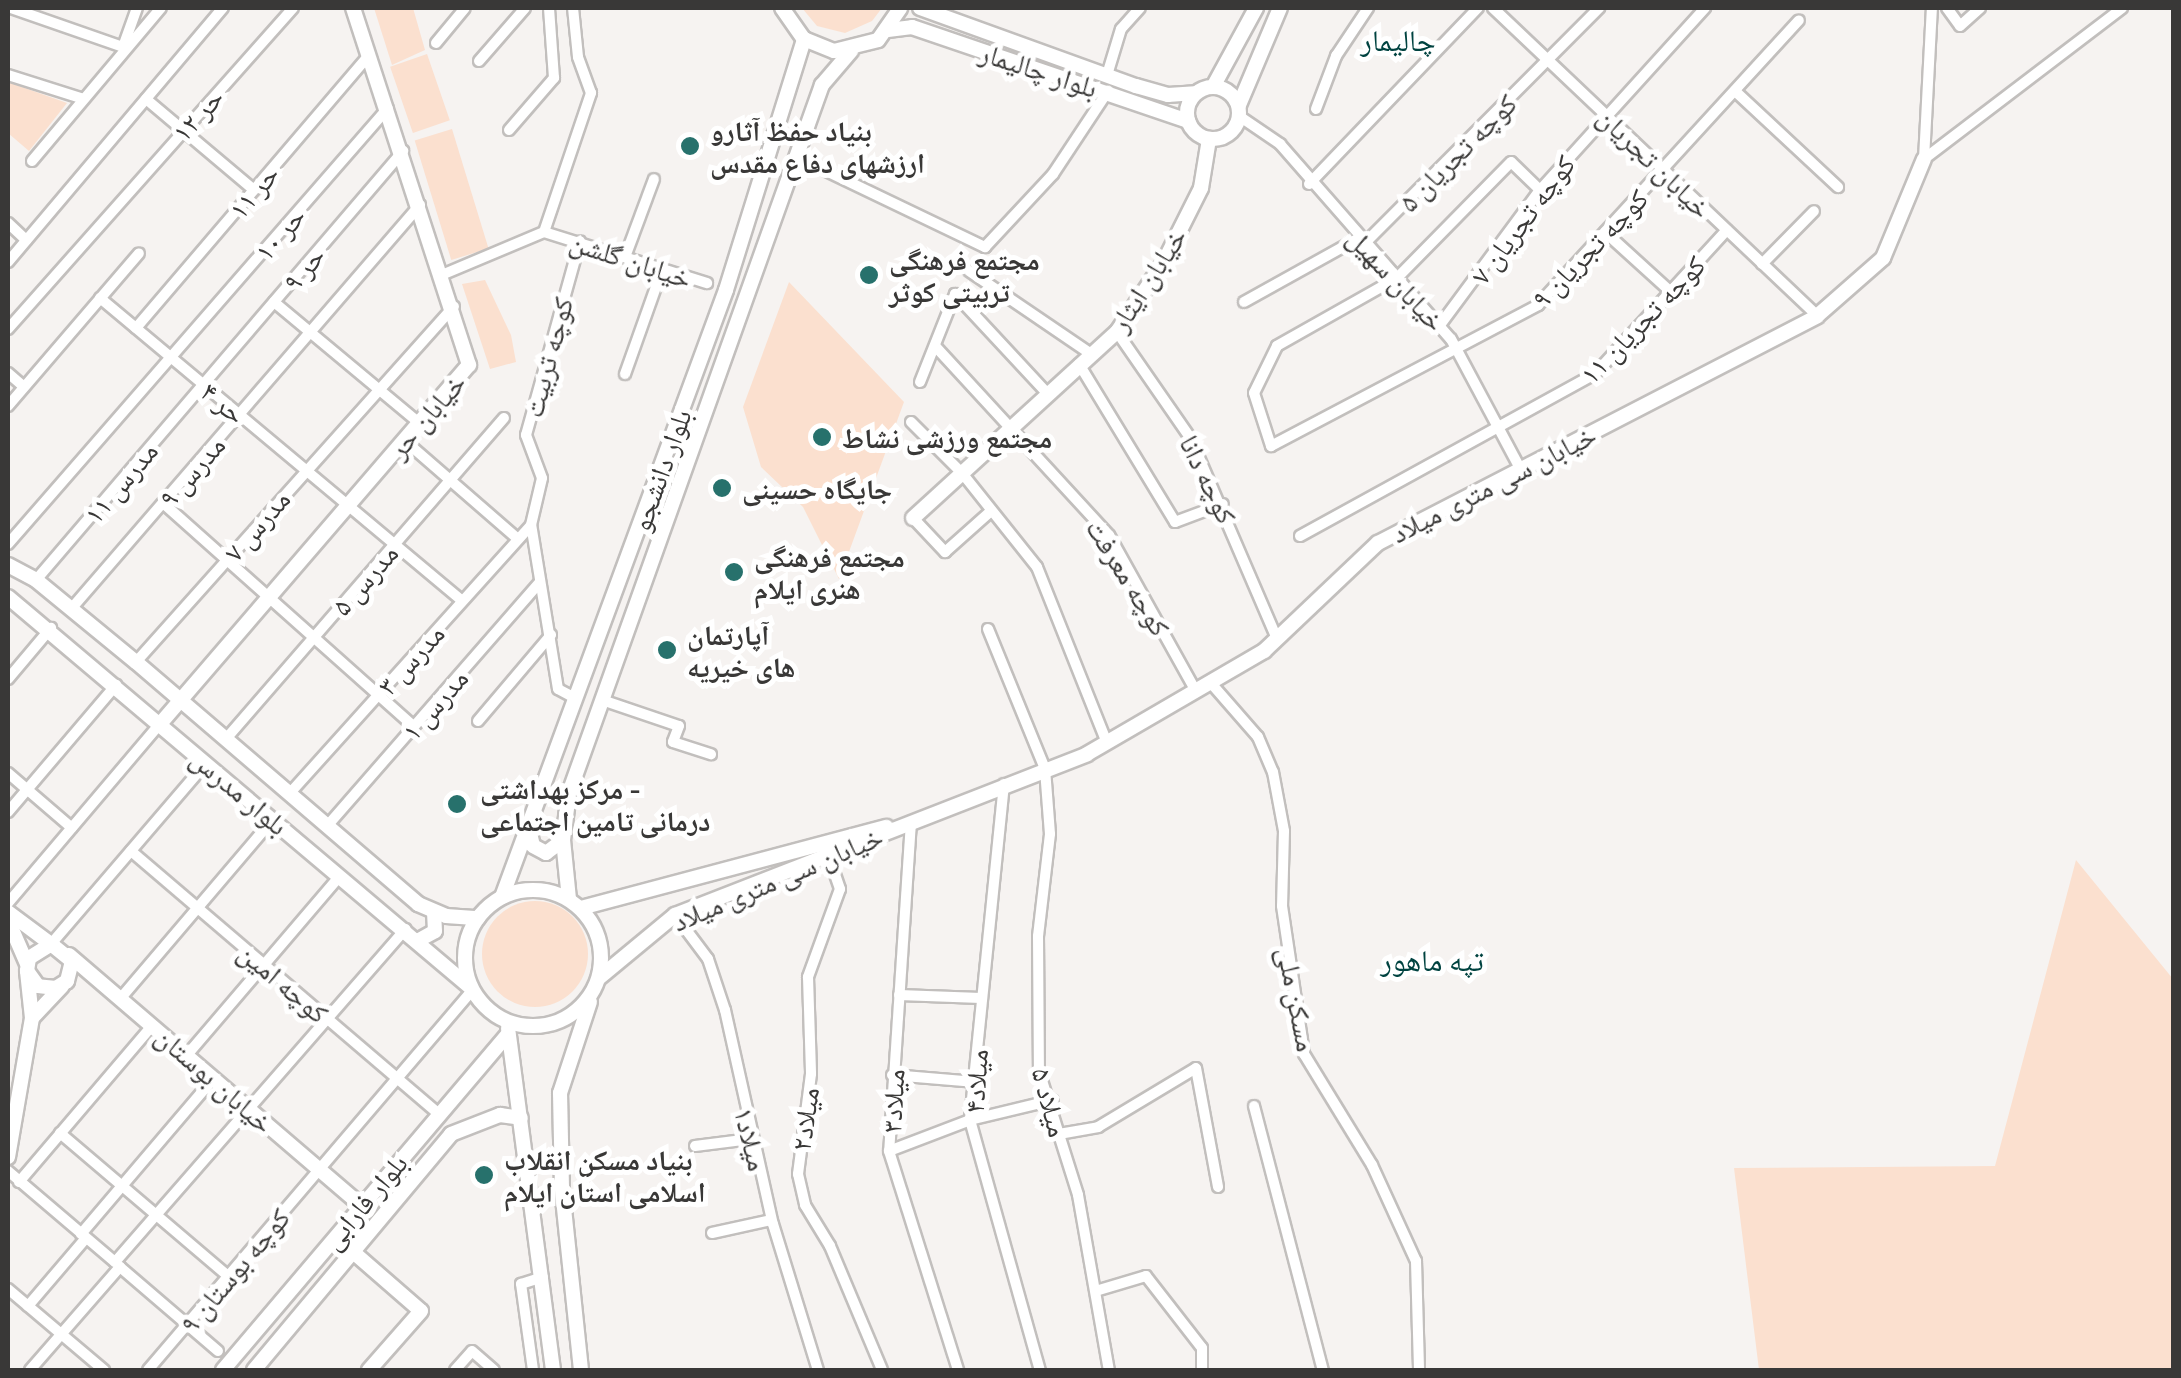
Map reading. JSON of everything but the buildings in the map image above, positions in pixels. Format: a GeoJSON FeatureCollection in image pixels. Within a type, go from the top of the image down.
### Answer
{"type":"FeatureCollection","features":[{"type":"Feature","properties":{"kind":"main road","name":"خیابان حر"},"geometry":{"type":"LineString","coordinates":[[160,724],[469,365],[444,274],[354,8]]}},
{"type":"Feature","properties":{"kind":"main road"},"geometry":{"type":"LineString","coordinates":[[781,8],[804,39],[851,51],[888,30],[900,8]]}},
{"type":"Feature","properties":{"kind":"main road","name":"بلوار چالیمار"},"geometry":{"type":"LineString","coordinates":[[920,8],[1108,83],[1188,121]]}},
{"type":"Feature","properties":{"kind":"main road"},"geometry":{"type":"LineString","coordinates":[[1256,8],[1213,86],[1196,94],[1188,121],[1209,139],[1231,132],[1280,8]]}},
{"type":"Feature","properties":{"kind":"main road","name":"بلوار چالیمار"},"geometry":{"type":"LineString","coordinates":[[888,30],[912,28],[1108,83],[1168,95],[1196,94]]}},
{"type":"Feature","properties":{"kind":"main road","name":"بلوار دانشجو"},"geometry":{"type":"LineString","coordinates":[[502,897],[530,832],[575,698],[726,290],[804,39]]}},
{"type":"Feature","properties":{"kind":"main road","name":"بلوار دانشجو"},"geometry":{"type":"LineString","coordinates":[[575,904],[562,840],[569,793],[822,84],[851,51]]}},
{"type":"Feature","properties":{"kind":"main road"},"geometry":{"type":"LineString","coordinates":[[1213,86],[1229,91],[1239,110]]}},
{"type":"Feature","properties":{"kind":"main road","name":"خیابان ایثار"},"geometry":{"type":"LineString","coordinates":[[913,518],[1117,332],[1164,262],[1201,188],[1209,139]]}},
{"type":"Feature","properties":{"kind":"main road","name":"خیابان سی متری میلاد"},"geometry":{"type":"LineString","coordinates":[[599,978],[676,915],[828,850],[912,822],[1106,742],[1277,639],[1378,543],[1817,316],[1883,258],[1924,159]]}},
{"type":"Feature","properties":{"kind":"main road","name":"بلوار مدرس"},"geometry":{"type":"LineString","coordinates":[[8,565],[36,580],[434,912]]}},
{"type":"Feature","properties":{"kind":"main road","name":"بلوار مدرس"},"geometry":{"type":"LineString","coordinates":[[8,596],[51,628],[472,989]]}},
{"type":"Feature","properties":{"kind":"main road"},"geometry":{"type":"LineString","coordinates":[[530,832],[538,851],[553,851],[562,840]]}},
{"type":"Feature","properties":{"kind":"main road","name":"خیابان سی متری میلاد"},"geometry":{"type":"LineString","coordinates":[[575,904],[828,850]]}},
{"type":"Feature","properties":{"kind":"main road"},"geometry":{"type":"LineString","coordinates":[[553,1370],[544,1278],[508,1028],[472,989],[465,952],[478,918],[502,897],[536,889],[575,904],[598,933],[599,978],[560,1094],[562,1188],[580,1370]]}},
{"type":"Feature","properties":{"kind":"main road"},"geometry":{"type":"LineString","coordinates":[[8,912],[69,955],[72,968],[62,986],[32,1018]]}},
{"type":"Feature","properties":{"kind":"main road"},"geometry":{"type":"LineString","coordinates":[[419,940],[435,930],[434,912],[478,918]]}},
{"type":"Feature","properties":{"kind":"main road"},"geometry":{"type":"LineString","coordinates":[[8,920],[38,986],[62,986]]}},
{"type":"Feature","properties":{"kind":"main road"},"geometry":{"type":"LineString","coordinates":[[8,1157],[32,1018],[27,968],[38,947],[51,944]]}},
{"type":"Feature","properties":{"kind":"main road","name":"خیابان بوستان"},"geometry":{"type":"LineString","coordinates":[[69,955],[360,1204]]}},
{"type":"Feature","properties":{"kind":"main road"},"geometry":{"type":"LineString","coordinates":[[508,1028],[546,1026],[565,1019],[592,993]]}},
{"type":"Feature","properties":{"kind":"main road","name":"بلوار فارابی"},"geometry":{"type":"LineString","coordinates":[[223,1370],[508,1028]]}},
{"type":"Feature","properties":{"kind":"main road","name":"بلوار فارابی"},"geometry":{"type":"LineString","coordinates":[[254,1370],[439,1147],[472,1122],[521,1118]]}},
{"type":"Feature","properties":{"kind":"main road"},"geometry":{"type":"LineString","coordinates":[[422,1132],[439,1147]]}},
{"type":"Feature","properties":{"kind":"main road","name":"بلوار فارابی"},"geometry":{"type":"LineString","coordinates":[[352,1252],[421,1311],[369,1370]]}},
{"type":"Feature","properties":{"kind":"main road"},"geometry":{"type":"LineString","coordinates":[[552,1354],[567,1363],[578,1349]]}},
{"type":"Feature","properties":{"kind":"street"},"geometry":{"type":"LineString","coordinates":[[11,8],[27,10],[123,48]]}},
{"type":"Feature","properties":{"kind":"street"},"geometry":{"type":"LineString","coordinates":[[123,48],[136,8]]}},
{"type":"Feature","properties":{"kind":"street"},"geometry":{"type":"LineString","coordinates":[[32,160],[123,48],[161,8]]}},
{"type":"Feature","properties":{"kind":"street"},"geometry":{"type":"LineString","coordinates":[[8,262],[223,8]]}},
{"type":"Feature","properties":{"kind":"street","name":"حر ۱۲"},"geometry":{"type":"LineString","coordinates":[[8,329],[293,8]]}},
{"type":"Feature","properties":{"kind":"street"},"geometry":{"type":"LineString","coordinates":[[436,43],[465,8]]}},
{"type":"Feature","properties":{"kind":"street"},"geometry":{"type":"LineString","coordinates":[[479,60],[525,8]]}},
{"type":"Feature","properties":{"kind":"street"},"geometry":{"type":"LineString","coordinates":[[509,130],[554,78],[549,8]]}},
{"type":"Feature","properties":{"kind":"street"},"geometry":{"type":"LineString","coordinates":[[544,232],[590,92],[570,8]]}},
{"type":"Feature","properties":{"kind":"street"},"geometry":{"type":"LineString","coordinates":[[795,156],[984,246],[1053,174],[1108,83],[1121,28],[1140,8]]}},
{"type":"Feature","properties":{"kind":"street"},"geometry":{"type":"LineString","coordinates":[[1316,109],[1336,56],[1368,8]]}},
{"type":"Feature","properties":{"kind":"street"},"geometry":{"type":"LineString","coordinates":[[1309,184],[1478,8]]}},
{"type":"Feature","properties":{"kind":"street","name":"خیابان تجریان"},"geometry":{"type":"LineString","coordinates":[[1493,8],[1817,316]]}},
{"type":"Feature","properties":{"kind":"street","name":"کوچه تجریان ۵"},"geometry":{"type":"LineString","coordinates":[[1244,302],[1362,241],[1599,8]]}},
{"type":"Feature","properties":{"kind":"street","name":"کوچه تجریان ۷"},"geometry":{"type":"LineString","coordinates":[[1440,325],[1540,190],[1705,8]]}},
{"type":"Feature","properties":{"kind":"street"},"geometry":{"type":"LineString","coordinates":[[1924,159],[1932,8]]}},
{"type":"Feature","properties":{"kind":"street"},"geometry":{"type":"LineString","coordinates":[[1947,8],[1960,26],[1980,8]]}},
{"type":"Feature","properties":{"kind":"street"},"geometry":{"type":"LineString","coordinates":[[1924,159],[2114,10]]}},
{"type":"Feature","properties":{"kind":"street","name":"کوچه تجریان ۹"},"geometry":{"type":"LineString","coordinates":[[1397,278],[1277,346],[1254,393],[1271,446],[1538,305],[1799,20]]}},
{"type":"Feature","properties":{"kind":"street","name":"حر ۱۱"},"geometry":{"type":"LineString","coordinates":[[136,328],[370,54]]}},
{"type":"Feature","properties":{"kind":"street"},"geometry":{"type":"LineString","coordinates":[[8,74],[82,98]]}},
{"type":"Feature","properties":{"kind":"street"},"geometry":{"type":"LineString","coordinates":[[1735,90],[1838,187]]}},
{"type":"Feature","properties":{"kind":"street"},"geometry":{"type":"LineString","coordinates":[[146,98],[254,190]]}},
{"type":"Feature","properties":{"kind":"street","name":"حر ۱۰"},"geometry":{"type":"LineString","coordinates":[[8,544],[388,108]]}},
{"type":"Feature","properties":{"kind":"street","name":"خیابان سهیل"},"geometry":{"type":"LineString","coordinates":[[1239,110],[1280,144],[1309,184],[1440,325],[1457,348],[1521,470]]}},
{"type":"Feature","properties":{"kind":"street","name":"حر ۹"},"geometry":{"type":"LineString","coordinates":[[203,384],[402,151]]}},
{"type":"Feature","properties":{"kind":"street"},"geometry":{"type":"LineString","coordinates":[[1397,278],[1511,162],[1540,190]]}},
{"type":"Feature","properties":{"kind":"street"},"geometry":{"type":"LineString","coordinates":[[626,257],[654,179]]}},
{"type":"Feature","properties":{"kind":"street","name":"مدرس ۹"},"geometry":{"type":"LineString","coordinates":[[71,609],[420,204]]}},
{"type":"Feature","properties":{"kind":"street"},"geometry":{"type":"LineString","coordinates":[[1762,264],[1814,211]]}},
{"type":"Feature","properties":{"kind":"street"},"geometry":{"type":"LineString","coordinates":[[8,223],[26,240]]}},
{"type":"Feature","properties":{"kind":"street","name":"کوچه تجریان ۱۱"},"geometry":{"type":"LineString","coordinates":[[1300,536],[1595,374],[1727,230]]}},
{"type":"Feature","properties":{"kind":"street","name":"خیابان گلشن"},"geometry":{"type":"LineString","coordinates":[[444,274],[544,232],[707,283]]}},
{"type":"Feature","properties":{"kind":"street"},"geometry":{"type":"LineString","coordinates":[[1605,232],[1671,292]]}},
{"type":"Feature","properties":{"kind":"street","name":"کوچه تربیت"},"geometry":{"type":"LineString","coordinates":[[575,698],[558,689],[531,525],[542,478],[526,435],[580,241]]}},
{"type":"Feature","properties":{"kind":"street"},"geometry":{"type":"LineString","coordinates":[[8,406],[140,253]]}},
{"type":"Feature","properties":{"kind":"street"},"geometry":{"type":"LineString","coordinates":[[626,374],[662,270]]}},
{"type":"Feature","properties":{"kind":"street"},"geometry":{"type":"LineString","coordinates":[[969,270],[1091,354]]}},
{"type":"Feature","properties":{"kind":"street"},"geometry":{"type":"LineString","coordinates":[[920,382],[956,294],[1048,394]]}},
{"type":"Feature","properties":{"kind":"street","name":"حر ۴"},"geometry":{"type":"LineString","coordinates":[[100,298],[462,602]]}},
{"type":"Feature","properties":{"kind":"street"},"geometry":{"type":"LineString","coordinates":[[274,302],[418,423]]}},
{"type":"Feature","properties":{"kind":"street","name":"مدرس ۷"},"geometry":{"type":"LineString","coordinates":[[136,662],[454,306]]}},
{"type":"Feature","properties":{"kind":"street","name":"کوچه دانا"},"geometry":{"type":"LineString","coordinates":[[1117,332],[1191,439],[1223,504],[1277,639]]}},
{"type":"Feature","properties":{"kind":"street","name":"کوچه معرفت"},"geometry":{"type":"LineString","coordinates":[[935,346],[1110,536],[1196,690]]}},
{"type":"Feature","properties":{"kind":"street"},"geometry":{"type":"LineString","coordinates":[[1079,364],[1175,522],[1223,504]]}},
{"type":"Feature","properties":{"kind":"street"},"geometry":{"type":"LineString","coordinates":[[8,373],[24,387]]}},
{"type":"Feature","properties":{"kind":"street","name":"مدرس ۱۱"},"geometry":{"type":"LineString","coordinates":[[36,580],[203,384]]}},
{"type":"Feature","properties":{"kind":"street","name":"مدرس ۵"},"geometry":{"type":"LineString","coordinates":[[225,740],[504,418]]}},
{"type":"Feature","properties":{"kind":"street"},"geometry":{"type":"LineString","coordinates":[[911,422],[962,473],[1037,568],[1106,742]]}},
{"type":"Feature","properties":{"kind":"street"},"geometry":{"type":"LineString","coordinates":[[404,440],[518,539]]}},
{"type":"Feature","properties":{"kind":"street"},"geometry":{"type":"LineString","coordinates":[[163,503],[414,726]]}},
{"type":"Feature","properties":{"kind":"street"},"geometry":{"type":"LineString","coordinates":[[913,518],[945,552],[992,510]]}},
{"type":"Feature","properties":{"kind":"street","name":"مدرس ۳"},"geometry":{"type":"LineString","coordinates":[[290,793],[531,525]]}},
{"type":"Feature","properties":{"kind":"street","name":"مدرس ۱"},"geometry":{"type":"LineString","coordinates":[[328,825],[540,582]]}},
{"type":"Feature","properties":{"kind":"street"},"geometry":{"type":"LineString","coordinates":[[8,679],[51,628]]}},
{"type":"Feature","properties":{"kind":"street","name":"میلاد ۵"},"geometry":{"type":"LineString","coordinates":[[988,630],[1045,769],[1050,834],[1038,936],[1038,1071],[1053,1100],[1058,1134],[1099,1290],[1109,1370]]}},
{"type":"Feature","properties":{"kind":"street"},"geometry":{"type":"LineString","coordinates":[[478,721],[551,636]]}},
{"type":"Feature","properties":{"kind":"street","name":"مسکن ملی"},"geometry":{"type":"LineString","coordinates":[[1210,682],[1258,737],[1273,772],[1284,831],[1282,906],[1304,1054],[1372,1164],[1416,1261],[1418,1370]]}},
{"type":"Feature","properties":{"kind":"street"},"geometry":{"type":"LineString","coordinates":[[8,812],[116,685]]}},
{"type":"Feature","properties":{"kind":"street"},"geometry":{"type":"LineString","coordinates":[[602,700],[678,726],[674,742],[711,754]]}},
{"type":"Feature","properties":{"kind":"street"},"geometry":{"type":"LineString","coordinates":[[8,903],[160,724]]}},
{"type":"Feature","properties":{"kind":"street"},"geometry":{"type":"LineString","coordinates":[[51,944],[206,763]]}},
{"type":"Feature","properties":{"kind":"street"},"geometry":{"type":"LineString","coordinates":[[8,773],[72,828]]}},
{"type":"Feature","properties":{"kind":"street","name":"میلاد۴"},"geometry":{"type":"LineString","coordinates":[[1004,783],[970,1120],[1040,1370]]}},
{"type":"Feature","properties":{"kind":"street"},"geometry":{"type":"LineString","coordinates":[[120,999],[273,820]]}},
{"type":"Feature","properties":{"kind":"street","name":"میلاد۳"},"geometry":{"type":"LineString","coordinates":[[912,822],[889,1151],[958,1370]]}},
{"type":"Feature","properties":{"kind":"street","name":"میلاد۲"},"geometry":{"type":"LineString","coordinates":[[828,850],[840,889],[808,977],[811,1074],[798,1174],[878,1370]]}},
{"type":"Feature","properties":{"kind":"street","name":"کوچه امین"},"geometry":{"type":"LineString","coordinates":[[131,851],[438,1113]]}},
{"type":"Feature","properties":{"kind":"street"},"geometry":{"type":"LineString","coordinates":[[187,1055],[339,877]]}},
{"type":"Feature","properties":{"kind":"street","name":"میلاد۱"},"geometry":{"type":"LineString","coordinates":[[676,915],[708,959],[772,1220],[818,1370]]}},
{"type":"Feature","properties":{"kind":"street"},"geometry":{"type":"LineString","coordinates":[[30,1370],[406,929]]}},
{"type":"Feature","properties":{"kind":"street","name":"کوچه بوستان ۹"},"geometry":{"type":"LineString","coordinates":[[148,1370],[472,989]]}},
{"type":"Feature","properties":{"kind":"street"},"geometry":{"type":"LineString","coordinates":[[899,995],[981,998]]}},
{"type":"Feature","properties":{"kind":"street"},"geometry":{"type":"LineString","coordinates":[[19,1182],[152,1026]]}},
{"type":"Feature","properties":{"kind":"street"},"geometry":{"type":"LineString","coordinates":[[1058,1134],[1098,1126],[1196,1068],[1218,1187]]}},
{"type":"Feature","properties":{"kind":"street"},"geometry":{"type":"LineString","coordinates":[[892,1074],[976,1082]]}},
{"type":"Feature","properties":{"kind":"street"},"geometry":{"type":"LineString","coordinates":[[28,1306],[122,1186],[214,1078]]}},
{"type":"Feature","properties":{"kind":"street"},"geometry":{"type":"LineString","coordinates":[[889,1151],[970,1120],[1053,1100]]}},
{"type":"Feature","properties":{"kind":"street"},"geometry":{"type":"LineString","coordinates":[[1254,1106],[1323,1370]]}},
{"type":"Feature","properties":{"kind":"street"},"geometry":{"type":"LineString","coordinates":[[60,1133],[228,1276]]}},
{"type":"Feature","properties":{"kind":"street"},"geometry":{"type":"LineString","coordinates":[[696,1146],[751,1139]]}},
{"type":"Feature","properties":{"kind":"street"},"geometry":{"type":"LineString","coordinates":[[8,1171],[218,1350]]}},
{"type":"Feature","properties":{"kind":"street"},"geometry":{"type":"LineString","coordinates":[[712,1233],[772,1220]]}},
{"type":"Feature","properties":{"kind":"street"},"geometry":{"type":"LineString","coordinates":[[1099,1290],[1146,1276],[1202,1348],[1202,1368],[1215,1370]]}},
{"type":"Feature","properties":{"kind":"street"},"geometry":{"type":"LineString","coordinates":[[533,1370],[521,1284],[544,1278]]}},
{"type":"Feature","properties":{"kind":"street"},"geometry":{"type":"LineString","coordinates":[[8,1290],[104,1370]]}},
{"type":"Feature","properties":{"kind":"street"},"geometry":{"type":"LineString","coordinates":[[455,1370],[472,1351],[494,1370]]}},
{"type":"Feature","properties":{"kind":"shaded area"},"geometry":{"type":"Polygon","coordinates":[[[374,8],[413,8],[425,50],[392,65],[374,8]]]}},
{"type":"Feature","properties":{"kind":"shaded area"},"geometry":{"type":"Polygon","coordinates":[[[802,8],[882,8],[872,21],[845,33],[817,26],[802,8]]]}},
{"type":"Feature","properties":{"kind":"shaded area"},"geometry":{"type":"Polygon","coordinates":[[[427,54],[450,120],[413,133],[390,67],[427,54]]]}},
{"type":"Feature","properties":{"kind":"shaded area"},"geometry":{"type":"Polygon","coordinates":[[[8,82],[67,103],[29,151],[8,133],[8,82]]]}},
{"type":"Feature","properties":{"kind":"shaded area"},"geometry":{"type":"Polygon","coordinates":[[[452,129],[489,249],[451,260],[415,140],[452,129]]]}},
{"type":"Feature","properties":{"kind":"shaded area"},"geometry":{"type":"Polygon","coordinates":[[[485,280],[511,335],[516,362],[490,369],[462,284],[485,280]]]}},
{"type":"Feature","properties":{"kind":"shaded area","name":"مجتمع ورزشی نشاط"},"geometry":{"type":"Polygon","coordinates":[[[789,282],[904,402],[839,579],[803,507],[761,467],[743,407],[789,282]]]}},
{"type":"Feature","properties":{"kind":"shaded area"},"geometry":{"type":"Polygon","coordinates":[[[2076,860],[2173,979],[2173,1370],[1759,1370],[1734,1168],[1995,1166],[2076,860]]]}},
{"type":"Feature","properties":{"kind":"shaded area"},"geometry":{"type":"Polygon","coordinates":[[[535,901],[555,905],[572,917],[584,934],[588,954],[584,974],[572,991],[555,1003],[535,1007],[515,1003],[498,991],[486,974],[482,954],[486,934],[498,917],[515,905],[535,901]]]}},
{"type":"Feature","properties":{"kind":"place","name":"بنیاد حفظ آثارو ارزشهای دفاع مقدس"},"geometry":{"type":"Point","coordinates":[690,146]}},
{"type":"Feature","properties":{"kind":"place","name":"مجتمع فرهنگی تربیتی کوثر"},"geometry":{"type":"Point","coordinates":[869,275]}},
{"type":"Feature","properties":{"kind":"place","name":"مجتمع ورزشی نشاط"},"geometry":{"type":"Point","coordinates":[822,437]}},
{"type":"Feature","properties":{"kind":"place","name":"جایگاه حسینی"},"geometry":{"type":"Point","coordinates":[722,488]}},
{"type":"Feature","properties":{"kind":"place","name":"مجتمع فرهنگی هنری ایلام"},"geometry":{"type":"Point","coordinates":[734,572]}},
{"type":"Feature","properties":{"kind":"place","name":"آپارتمان های خیریه"},"geometry":{"type":"Point","coordinates":[667,650]}},
{"type":"Feature","properties":{"kind":"place","name":"مرکز بهداشتی - درمانی تامین اجتماعی"},"geometry":{"type":"Point","coordinates":[457,804]}},
{"type":"Feature","properties":{"kind":"place","name":"بنیاد مسکن انقلاب اسلامی استان ایلام"},"geometry":{"type":"Point","coordinates":[484,1175]}},
{"type":"Feature","properties":{"kind":"district","name":"چالیمار"},"geometry":{"type":"Point","coordinates":[1398,39]}},
{"type":"Feature","properties":{"kind":"district","name":"تپه ماهور"},"geometry":{"type":"Point","coordinates":[1432,959]}}]}
